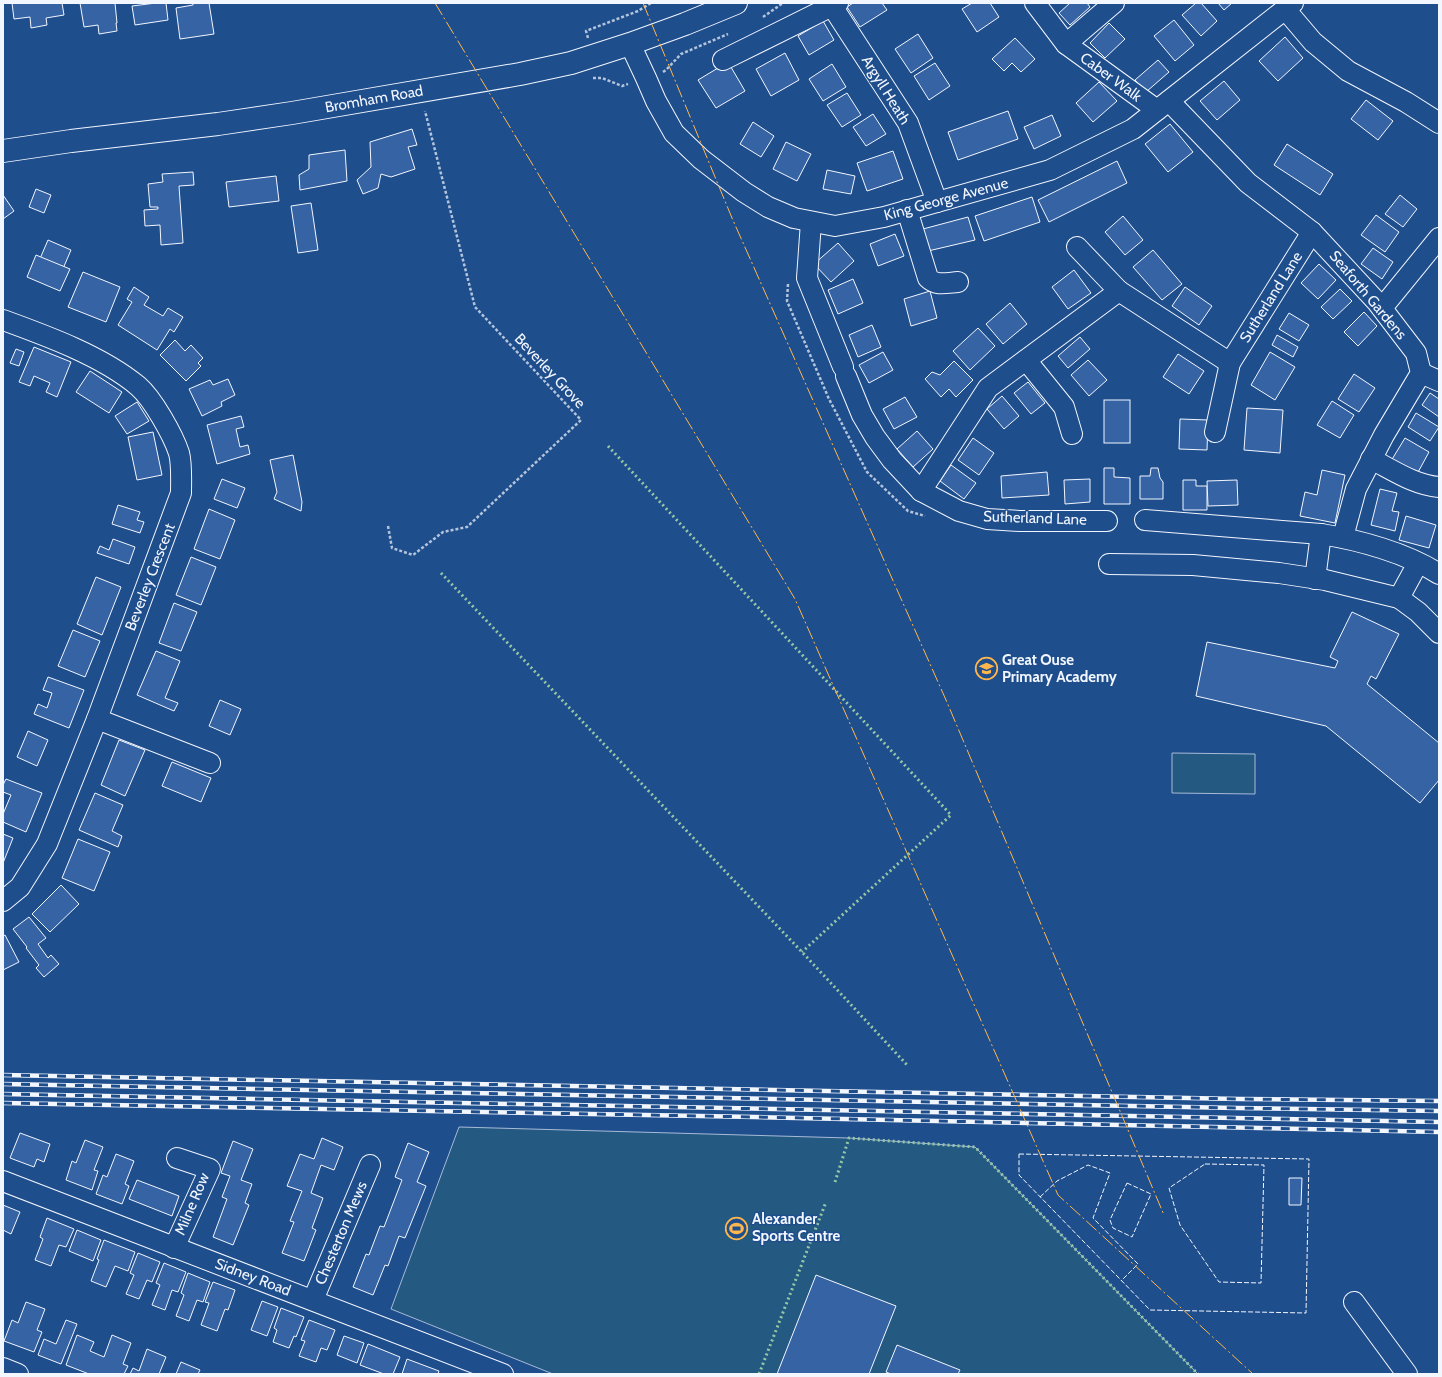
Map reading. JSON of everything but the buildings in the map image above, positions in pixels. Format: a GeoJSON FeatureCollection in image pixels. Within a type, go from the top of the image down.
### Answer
{"type":"FeatureCollection","features":[{"type":"Feature","properties":{"kind":"main road","name":"Bromham Road"},"geometry":{"type":"LineString","coordinates":[[3,151],[71,141],[218,124],[520,74],[571,63],[630,44],[736,3]]}},
{"type":"Feature","properties":{"kind":"street","name":"Caber Walk"},"geometry":{"type":"LineString","coordinates":[[1035,3],[1066,44],[1163,106]]}},
{"type":"Feature","properties":{"kind":"street","name":"Caber Walk"},"geometry":{"type":"LineString","coordinates":[[1066,44],[1114,3]]}},
{"type":"Feature","properties":{"kind":"street"},"geometry":{"type":"LineString","coordinates":[[723,60],[835,5]]}},
{"type":"Feature","properties":{"kind":"street","name":"Argyll Heath"},"geometry":{"type":"LineString","coordinates":[[835,5],[908,123],[937,202]]}},
{"type":"Feature","properties":{"kind":"street","name":"King George Avenue"},"geometry":{"type":"LineString","coordinates":[[630,44],[656,101],[674,133],[701,159],[744,192],[768,207],[794,218],[835,226],[884,217],[1050,170],[1133,129],[1289,6]]}},
{"type":"Feature","properties":{"kind":"street"},"geometry":{"type":"LineString","coordinates":[[1289,6],[1313,42],[1348,71],[1406,102],[1439,123]]}},
{"type":"Feature","properties":{"kind":"street","name":"Seaforth Gardens"},"geometry":{"type":"LineString","coordinates":[[1163,106],[1248,183],[1312,232],[1382,308],[1416,353],[1421,373]]}},
{"type":"Feature","properties":{"kind":"street"},"geometry":{"type":"LineString","coordinates":[[907,210],[928,278],[932,282],[941,284],[958,282]]}},
{"type":"Feature","properties":{"kind":"street","name":"Sutherland Lane"},"geometry":{"type":"LineString","coordinates":[[811,222],[807,278],[844,372],[862,415],[875,436],[892,460],[921,491],[959,511],[987,518],[1107,521]]}},
{"type":"Feature","properties":{"kind":"street","name":"Sutherland Lane"},"geometry":{"type":"LineString","coordinates":[[1215,432],[1230,363],[1312,232]]}},
{"type":"Feature","properties":{"kind":"street"},"geometry":{"type":"LineString","coordinates":[[1382,308],[1439,238]]}},
{"type":"Feature","properties":{"kind":"street"},"geometry":{"type":"LineString","coordinates":[[1077,246],[1119,291],[1230,363]]}},
{"type":"Feature","properties":{"kind":"street"},"geometry":{"type":"LineString","coordinates":[[921,491],[988,388],[1119,291]]}},
{"type":"Feature","properties":{"kind":"street","name":"Beverley Crescent"},"geometry":{"type":"LineString","coordinates":[[3,320],[44,335],[109,365],[140,387],[163,418],[179,454],[181,493],[97,719],[47,844],[20,887],[3,902]]}},
{"type":"Feature","properties":{"kind":"street"},"geometry":{"type":"LineString","coordinates":[[1026,360],[1064,407],[1072,434]]}},
{"type":"Feature","properties":{"kind":"street"},"geometry":{"type":"LineString","coordinates":[[1343,537],[1356,489],[1384,435],[1421,373],[1439,381]]}},
{"type":"Feature","properties":{"kind":"street"},"geometry":{"type":"LineString","coordinates":[[1371,459],[1408,478],[1432,487],[1439,487]]}},
{"type":"Feature","properties":{"kind":"street"},"geometry":{"type":"LineString","coordinates":[[1145,520],[1343,537],[1404,556],[1439,574]]}},
{"type":"Feature","properties":{"kind":"street"},"geometry":{"type":"LineString","coordinates":[[1315,579],[1321,534]]}},
{"type":"Feature","properties":{"kind":"street"},"geometry":{"type":"LineString","coordinates":[[1400,598],[1418,563]]}},
{"type":"Feature","properties":{"kind":"street"},"geometry":{"type":"LineString","coordinates":[[1109,564],[1193,565],[1279,572],[1315,579],[1400,598],[1418,612],[1439,634]]}},
{"type":"Feature","properties":{"kind":"street"},"geometry":{"type":"LineString","coordinates":[[97,719],[210,763]]}},
{"type":"Feature","properties":{"kind":"street","name":"Milne Row"},"geometry":{"type":"LineString","coordinates":[[174,1248],[210,1169],[177,1158]]}},
{"type":"Feature","properties":{"kind":"street","name":"Chesterton Mews"},"geometry":{"type":"LineString","coordinates":[[313,1300],[370,1165]]}},
{"type":"Feature","properties":{"kind":"street","name":"Sidney Road"},"geometry":{"type":"LineString","coordinates":[[3,1181],[504,1374]]}},
{"type":"Feature","properties":{"kind":"street"},"geometry":{"type":"LineString","coordinates":[[1354,1302],[1407,1374]]}},
{"type":"Feature","properties":{"kind":"street"},"geometry":{"type":"LineString","coordinates":[[3,1368],[18,1374]]}},
{"type":"Feature","properties":{"kind":"path"},"geometry":{"type":"LineString","coordinates":[[586,31],[638,11],[651,3]]}},
{"type":"Feature","properties":{"kind":"path"},"geometry":{"type":"LineString","coordinates":[[760,19],[783,3]]}},
{"type":"Feature","properties":{"kind":"path"},"geometry":{"type":"LineString","coordinates":[[666,70],[681,54],[733,32]]}},
{"type":"Feature","properties":{"kind":"path","name":"Beverley Grove"},"geometry":{"type":"LineString","coordinates":[[388,526],[392,548],[413,555],[443,532],[467,527],[581,420],[475,306],[420,91]]}},
{"type":"Feature","properties":{"kind":"path"},"geometry":{"type":"LineString","coordinates":[[788,278],[787,301],[829,399],[867,472],[908,511],[929,518]]}},
{"type":"Feature","properties":{"kind":"shaded area"},"geometry":{"type":"Polygon","coordinates":[[[1172,753],[1255,754],[1255,794],[1172,793],[1172,753]]]}},
{"type":"Feature","properties":{"kind":"shaded area","name":"Alexander Sports Centre"},"geometry":{"type":"Polygon","coordinates":[[[459,1127],[849,1138],[975,1147],[1198,1374],[553,1374],[391,1309],[459,1127]]]}},
{"type":"Feature","properties":{"kind":"railway"},"geometry":{"type":"LineString","coordinates":[[3,1075],[1240,1099],[1439,1101]]}},
{"type":"Feature","properties":{"kind":"railway"},"geometry":{"type":"LineString","coordinates":[[3,1084],[1439,1111]]}},
{"type":"Feature","properties":{"kind":"railway"},"geometry":{"type":"LineString","coordinates":[[3,1094],[1439,1122]]}},
{"type":"Feature","properties":{"kind":"railway"},"geometry":{"type":"LineString","coordinates":[[3,1103],[1439,1132]]}},
{"type":"Feature","properties":{"kind":"hedge"},"geometry":{"type":"LineString","coordinates":[[608,446],[951,815],[802,952]]}},
{"type":"Feature","properties":{"kind":"hedge"},"geometry":{"type":"LineString","coordinates":[[441,573],[802,952],[908,1066]]}},
{"type":"Feature","properties":{"kind":"hedge"},"geometry":{"type":"LineString","coordinates":[[835,1182],[849,1138],[975,1147],[1198,1374]]}},
{"type":"Feature","properties":{"kind":"hedge"},"geometry":{"type":"LineString","coordinates":[[759,1374],[826,1202]]}},
{"type":"Feature","properties":{"kind":"fence"},"geometry":{"type":"LineString","coordinates":[[1019,1154],[1309,1159],[1306,1313],[1150,1310],[1019,1175],[1019,1154]]}},
{"type":"Feature","properties":{"kind":"fence"},"geometry":{"type":"LineString","coordinates":[[1205,1164],[1264,1165],[1261,1283],[1219,1282],[1180,1225],[1169,1188],[1205,1164]]}},
{"type":"Feature","properties":{"kind":"fence"},"geometry":{"type":"LineString","coordinates":[[1040,1197],[1057,1181],[1088,1165],[1110,1173],[1093,1218],[1138,1264],[1121,1281]]}},
{"type":"Feature","properties":{"kind":"fence"},"geometry":{"type":"LineString","coordinates":[[1127,1183],[1151,1194],[1132,1237],[1113,1228],[1110,1220],[1127,1183]]}},
{"type":"Feature","properties":{"kind":"power"},"geometry":{"type":"LineString","coordinates":[[435,3],[795,599],[1058,1195],[1253,1374]]}},
{"type":"Feature","properties":{"kind":"power"},"geometry":{"type":"LineString","coordinates":[[643,3],[732,218],[946,700],[1164,1215]]}},
{"type":"Feature","properties":{"kind":"place","name":"Great Ouse Primary Academy"},"geometry":{"type":"Point","coordinates":[986,669]}},
{"type":"Feature","properties":{"kind":"place","name":"Alexander Sports Centre"},"geometry":{"type":"Point","coordinates":[737,1228]}}]}
